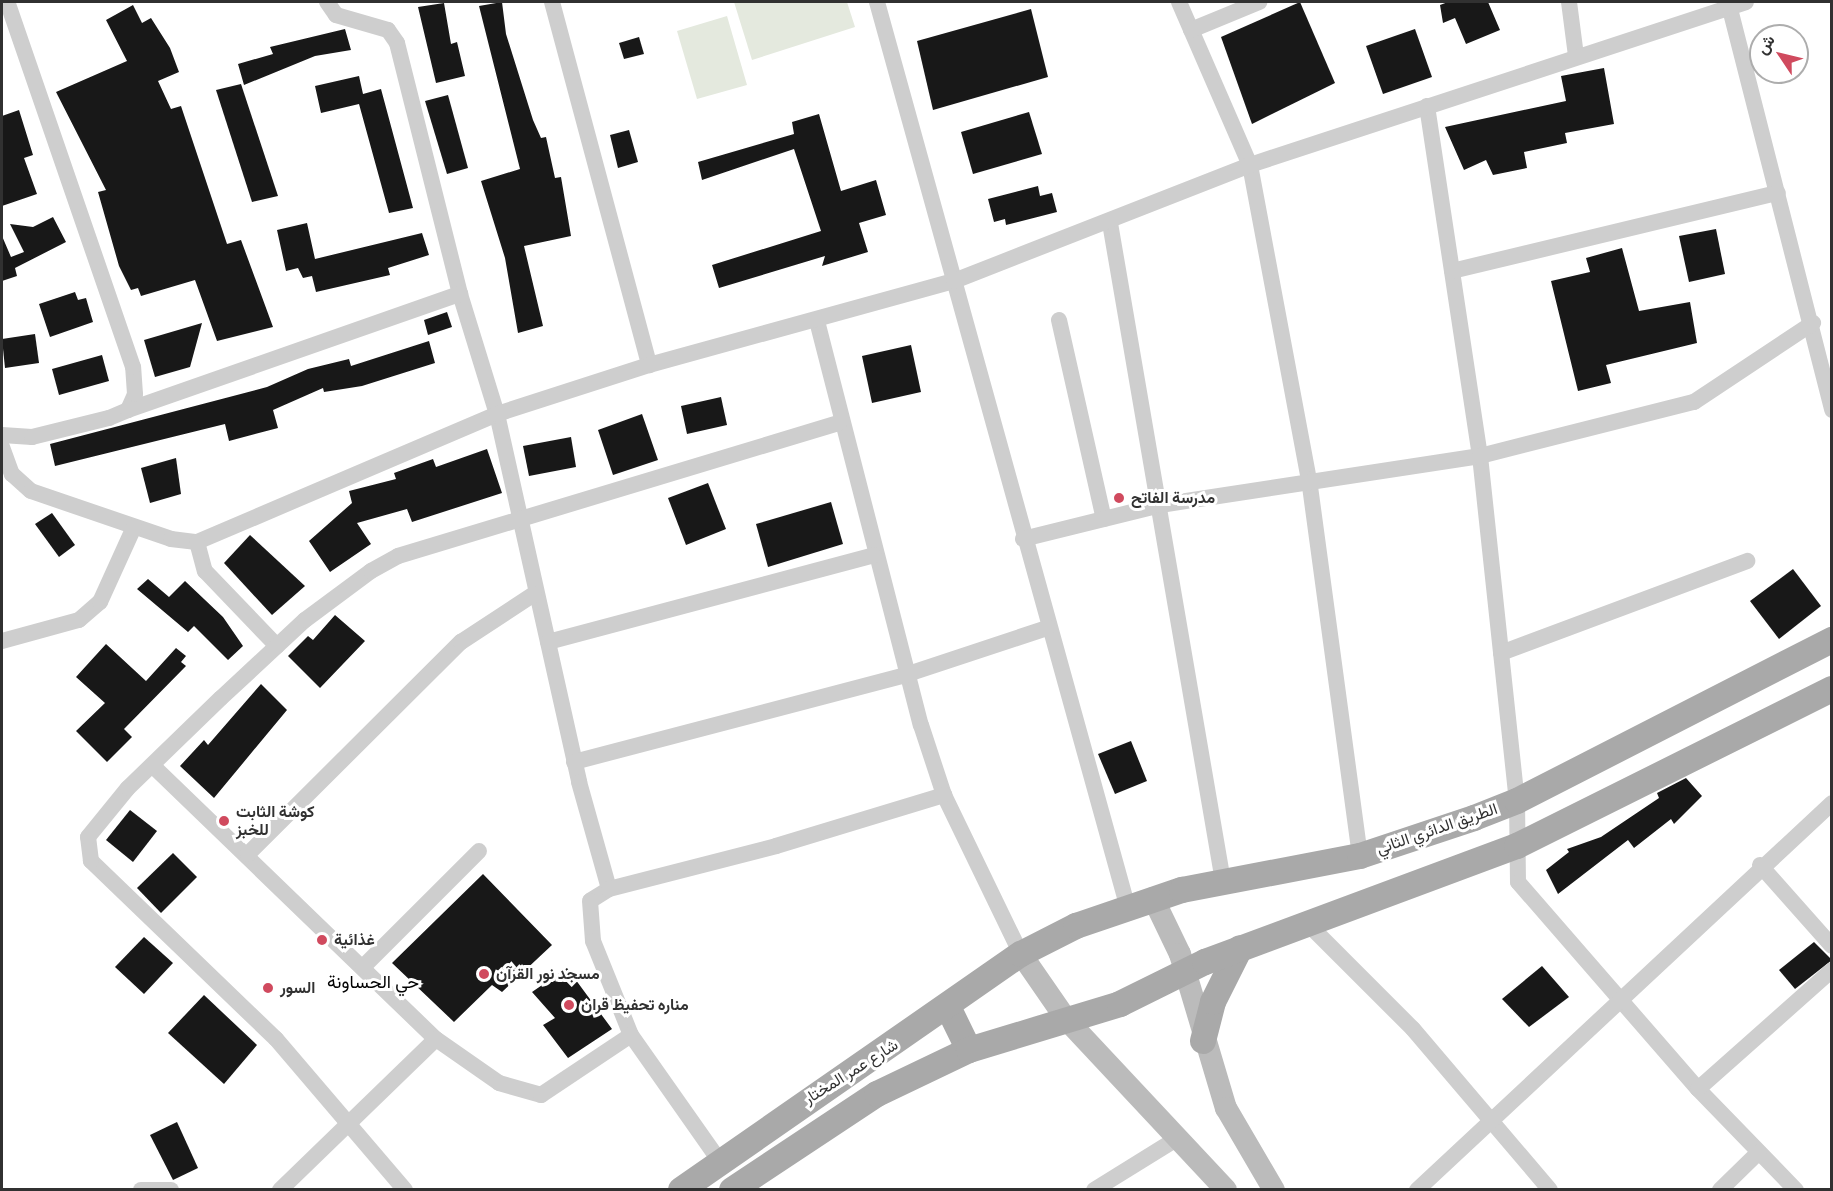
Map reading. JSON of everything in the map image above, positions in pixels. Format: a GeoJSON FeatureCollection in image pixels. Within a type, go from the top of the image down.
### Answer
{"type":"FeatureCollection","features":[{"type":"Feature","properties":{"kind":"main road","name":"الطريق الدائري الثاني"},"geometry":{"type":"LineString","coordinates":[[1020,954],[1127,905],[1223,881],[1360,856],[1517,801],[1832,640]]}},
{"type":"Feature","properties":{"kind":"main road"},"geometry":{"type":"LineString","coordinates":[[1066,1018],[1120,1004],[1240,948],[1517,846],[1832,689]]}},
{"type":"Feature","properties":{"kind":"main road"},"geometry":{"type":"LineString","coordinates":[[1153,898],[1186,973],[1203,1041],[1226,1108],[1274,1190]]}},
{"type":"Feature","properties":{"kind":"main road"},"geometry":{"type":"LineString","coordinates":[[1203,1041],[1220,983],[1240,948]]}},
{"type":"Feature","properties":{"kind":"main road"},"geometry":{"type":"LineString","coordinates":[[1020,954],[1066,1018],[1226,1190]]}},
{"type":"Feature","properties":{"kind":"main road","name":"شارع عمر المختار"},"geometry":{"type":"LineString","coordinates":[[681,1190],[719,1160],[948,1007],[1020,954]]}},
{"type":"Feature","properties":{"kind":"main road"},"geometry":{"type":"LineString","coordinates":[[948,1007],[969,1050]]}},
{"type":"Feature","properties":{"kind":"main road","name":"شارع عمر المختار"},"geometry":{"type":"LineString","coordinates":[[732,1190],[877,1094],[969,1050],[1066,1018]]}},
{"type":"Feature","properties":{"kind":"street"},"geometry":{"type":"LineString","coordinates":[[7,2],[133,368],[135,394],[128,410]]}},
{"type":"Feature","properties":{"kind":"street"},"geometry":{"type":"LineString","coordinates":[[327,2],[336,15],[388,30],[397,44],[460,294],[497,414],[534,594],[548,642],[574,762],[609,889]]}},
{"type":"Feature","properties":{"kind":"street"},"geometry":{"type":"LineString","coordinates":[[552,2],[649,365]]}},
{"type":"Feature","properties":{"kind":"street"},"geometry":{"type":"LineString","coordinates":[[878,2],[1047,628],[1127,905]]}},
{"type":"Feature","properties":{"kind":"street"},"geometry":{"type":"LineString","coordinates":[[1179,2],[1250,165],[1309,479],[1360,856]]}},
{"type":"Feature","properties":{"kind":"street"},"geometry":{"type":"LineString","coordinates":[[1191,30],[1259,2]]}},
{"type":"Feature","properties":{"kind":"street"},"geometry":{"type":"LineString","coordinates":[[1569,2],[1576,56]]}},
{"type":"Feature","properties":{"kind":"street"},"geometry":{"type":"LineString","coordinates":[[2,447],[12,474],[31,491],[135,526],[197,542],[497,414],[649,365],[817,321],[954,281],[1110,223],[1250,165],[1729,5],[1746,2]]}},
{"type":"Feature","properties":{"kind":"street"},"geometry":{"type":"LineString","coordinates":[[1729,5],[1813,323],[1818,369],[1832,410]]}},
{"type":"Feature","properties":{"kind":"street"},"geometry":{"type":"LineString","coordinates":[[1427,106],[1480,456],[1517,801],[1515,868],[1524,892],[1698,1089],[1796,1190]]}},
{"type":"Feature","properties":{"kind":"street"},"geometry":{"type":"LineString","coordinates":[[1452,271],[1778,193]]}},
{"type":"Feature","properties":{"kind":"street"},"geometry":{"type":"LineString","coordinates":[[1110,223],[1223,881]]}},
{"type":"Feature","properties":{"kind":"street"},"geometry":{"type":"LineString","coordinates":[[2,435],[32,436],[128,410],[460,294]]}},
{"type":"Feature","properties":{"kind":"street"},"geometry":{"type":"LineString","coordinates":[[1059,320],[1104,519]]}},
{"type":"Feature","properties":{"kind":"street"},"geometry":{"type":"LineString","coordinates":[[817,321],[839,423],[905,675],[944,795],[1020,954]]}},
{"type":"Feature","properties":{"kind":"street"},"geometry":{"type":"LineString","coordinates":[[1023,539],[1160,505],[1309,479],[1480,456],[1694,402],[1813,323]]}},
{"type":"Feature","properties":{"kind":"street"},"geometry":{"type":"LineString","coordinates":[[405,1190],[345,1125],[276,1039],[91,861],[87,849],[96,824],[276,646],[344,588],[398,556],[839,423]]}},
{"type":"Feature","properties":{"kind":"street"},"geometry":{"type":"LineString","coordinates":[[2,641],[79,620],[100,602],[135,526]]}},
{"type":"Feature","properties":{"kind":"street"},"geometry":{"type":"LineString","coordinates":[[197,542],[205,571],[276,646]]}},
{"type":"Feature","properties":{"kind":"street"},"geometry":{"type":"LineString","coordinates":[[548,642],[874,555]]}},
{"type":"Feature","properties":{"kind":"street"},"geometry":{"type":"LineString","coordinates":[[1501,653],[1747,561]]}},
{"type":"Feature","properties":{"kind":"street"},"geometry":{"type":"LineString","coordinates":[[248,854],[461,642],[534,594]]}},
{"type":"Feature","properties":{"kind":"street"},"geometry":{"type":"LineString","coordinates":[[574,762],[905,675],[1047,628]]}},
{"type":"Feature","properties":{"kind":"street"},"geometry":{"type":"LineString","coordinates":[[153,766],[248,854],[436,1039],[499,1083],[541,1095],[631,1035]]}},
{"type":"Feature","properties":{"kind":"street"},"geometry":{"type":"LineString","coordinates":[[719,1160],[631,1035],[588,918],[590,901],[609,889],[776,846],[944,795]]}},
{"type":"Feature","properties":{"kind":"street"},"geometry":{"type":"LineString","coordinates":[[1417,1190],[1760,865],[1832,803]]}},
{"type":"Feature","properties":{"kind":"street"},"geometry":{"type":"LineString","coordinates":[[363,967],[479,851]]}},
{"type":"Feature","properties":{"kind":"street"},"geometry":{"type":"LineString","coordinates":[[1760,865],[1832,946]]}},
{"type":"Feature","properties":{"kind":"street"},"geometry":{"type":"LineString","coordinates":[[1308,924],[1413,1029],[1493,1120],[1550,1190]]}},
{"type":"Feature","properties":{"kind":"street"},"geometry":{"type":"LineString","coordinates":[[1698,1089],[1832,970]]}},
{"type":"Feature","properties":{"kind":"street"},"geometry":{"type":"LineString","coordinates":[[280,1190],[436,1039]]}},
{"type":"Feature","properties":{"kind":"street"},"geometry":{"type":"LineString","coordinates":[[1094,1190],[1178,1138]]}},
{"type":"Feature","properties":{"kind":"street"},"geometry":{"type":"LineString","coordinates":[[1720,1190],[1760,1152]]}},
{"type":"Feature","properties":{"kind":"street"},"geometry":{"type":"LineString","coordinates":[[141,1190],[171,1190]]}},
{"type":"Feature","properties":{"kind":"shaded area"},"geometry":{"type":"Polygon","coordinates":[[[734,2],[847,2],[855,27],[752,60],[734,2]]]}},
{"type":"Feature","properties":{"kind":"shaded area"},"geometry":{"type":"Polygon","coordinates":[[[727,16],[747,85],[697,99],[677,31],[727,16]]]}},
{"type":"Feature","properties":{"kind":"building"},"geometry":{"type":"Polygon","coordinates":[[[502,2],[506,34],[533,120],[541,138],[546,137],[555,178],[561,177],[571,236],[524,246],[543,326],[518,333],[505,258],[481,181],[520,169],[479,6],[502,2]]]}},
{"type":"Feature","properties":{"kind":"building"},"geometry":{"type":"Polygon","coordinates":[[[1300,2],[1335,83],[1252,124],[1221,37],[1300,2]]]}},
{"type":"Feature","properties":{"kind":"building"},"geometry":{"type":"Polygon","coordinates":[[[1448,2],[1488,2],[1500,30],[1466,44],[1455,18],[1443,23],[1440,5],[1448,2]]]}},
{"type":"Feature","properties":{"kind":"building"},"geometry":{"type":"Polygon","coordinates":[[[444,3],[451,44],[457,42],[465,76],[436,83],[418,7],[444,3]]]}},
{"type":"Feature","properties":{"kind":"building"},"geometry":{"type":"Polygon","coordinates":[[[133,5],[142,23],[151,18],[170,48],[179,72],[158,81],[171,109],[181,106],[227,244],[241,240],[273,327],[217,341],[195,280],[141,296],[138,288],[131,290],[119,266],[98,192],[106,190],[56,92],[127,61],[106,20],[133,5]]]}},
{"type":"Feature","properties":{"kind":"building"},"geometry":{"type":"Polygon","coordinates":[[[1031,9],[1048,77],[933,110],[917,41],[1031,9]]]}},
{"type":"Feature","properties":{"kind":"building"},"geometry":{"type":"Polygon","coordinates":[[[345,29],[351,50],[315,56],[244,85],[238,64],[273,54],[270,47],[345,29]]]}},
{"type":"Feature","properties":{"kind":"building"},"geometry":{"type":"Polygon","coordinates":[[[1415,29],[1432,77],[1383,94],[1366,46],[1415,29]]]}},
{"type":"Feature","properties":{"kind":"building"},"geometry":{"type":"Polygon","coordinates":[[[639,37],[644,54],[624,59],[619,43],[639,37]]]}},
{"type":"Feature","properties":{"kind":"building"},"geometry":{"type":"Polygon","coordinates":[[[1604,68],[1614,124],[1565,133],[1567,143],[1524,152],[1527,168],[1493,175],[1486,160],[1464,170],[1445,127],[1566,101],[1561,76],[1604,68]]]}},
{"type":"Feature","properties":{"kind":"building"},"geometry":{"type":"Polygon","coordinates":[[[359,76],[363,94],[381,89],[413,208],[389,213],[359,104],[321,113],[315,86],[359,76]]]}},
{"type":"Feature","properties":{"kind":"building"},"geometry":{"type":"Polygon","coordinates":[[[241,84],[278,196],[252,202],[216,90],[241,84]]]}},
{"type":"Feature","properties":{"kind":"building"},"geometry":{"type":"Polygon","coordinates":[[[448,95],[468,168],[447,174],[425,101],[448,95]]]}},
{"type":"Feature","properties":{"kind":"building"},"geometry":{"type":"Polygon","coordinates":[[[19,110],[33,155],[24,158],[37,194],[2,206],[2,116],[19,110]]]}},
{"type":"Feature","properties":{"kind":"building"},"geometry":{"type":"Polygon","coordinates":[[[1029,112],[1042,154],[973,174],[961,132],[1029,112]]]}},
{"type":"Feature","properties":{"kind":"building"},"geometry":{"type":"Polygon","coordinates":[[[819,114],[841,191],[876,180],[886,215],[859,223],[868,252],[822,266],[825,256],[719,288],[712,265],[821,231],[794,149],[702,180],[698,162],[794,134],[792,122],[819,114]]]}},
{"type":"Feature","properties":{"kind":"building"},"geometry":{"type":"Polygon","coordinates":[[[629,130],[638,162],[618,168],[610,135],[629,130]]]}},
{"type":"Feature","properties":{"kind":"building"},"geometry":{"type":"Polygon","coordinates":[[[1038,186],[1040,196],[1052,193],[1057,212],[1006,225],[1005,219],[994,222],[988,199],[1038,186]]]}},
{"type":"Feature","properties":{"kind":"building"},"geometry":{"type":"Polygon","coordinates":[[[53,217],[66,242],[15,268],[17,276],[2,281],[2,236],[11,257],[24,252],[10,224],[33,227],[53,217]]]}},
{"type":"Feature","properties":{"kind":"building"},"geometry":{"type":"Polygon","coordinates":[[[307,223],[315,259],[422,233],[429,255],[388,268],[390,275],[316,292],[312,276],[303,278],[298,268],[286,271],[277,230],[307,223]]]}},
{"type":"Feature","properties":{"kind":"building"},"geometry":{"type":"Polygon","coordinates":[[[1716,229],[1725,274],[1689,282],[1679,236],[1716,229]]]}},
{"type":"Feature","properties":{"kind":"building"},"geometry":{"type":"Polygon","coordinates":[[[1622,248],[1639,311],[1690,302],[1697,343],[1606,365],[1611,383],[1578,391],[1551,281],[1590,272],[1586,258],[1622,248]]]}},
{"type":"Feature","properties":{"kind":"building"},"geometry":{"type":"Polygon","coordinates":[[[75,292],[78,300],[86,298],[93,322],[50,337],[39,304],[75,292]]]}},
{"type":"Feature","properties":{"kind":"building"},"geometry":{"type":"Polygon","coordinates":[[[447,312],[452,327],[428,335],[424,320],[447,312]]]}},
{"type":"Feature","properties":{"kind":"building"},"geometry":{"type":"Polygon","coordinates":[[[202,323],[190,367],[155,377],[144,340],[202,323]]]}},
{"type":"Feature","properties":{"kind":"building"},"geometry":{"type":"Polygon","coordinates":[[[35,334],[39,363],[5,368],[2,339],[35,334]]]}},
{"type":"Feature","properties":{"kind":"building"},"geometry":{"type":"Polygon","coordinates":[[[429,341],[435,363],[362,386],[324,392],[323,388],[273,410],[278,428],[229,441],[225,424],[55,466],[50,444],[267,387],[308,369],[349,359],[351,366],[429,341]]]}},
{"type":"Feature","properties":{"kind":"building"},"geometry":{"type":"Polygon","coordinates":[[[911,345],[921,392],[872,403],[862,356],[911,345]]]}},
{"type":"Feature","properties":{"kind":"building"},"geometry":{"type":"Polygon","coordinates":[[[102,355],[109,381],[59,395],[52,369],[102,355]]]}},
{"type":"Feature","properties":{"kind":"building"},"geometry":{"type":"Polygon","coordinates":[[[721,397],[727,425],[687,434],[681,406],[721,397]]]}},
{"type":"Feature","properties":{"kind":"building"},"geometry":{"type":"Polygon","coordinates":[[[642,414],[658,460],[613,475],[598,430],[642,414]]]}},
{"type":"Feature","properties":{"kind":"building"},"geometry":{"type":"Polygon","coordinates":[[[571,437],[576,467],[529,476],[523,446],[571,437]]]}},
{"type":"Feature","properties":{"kind":"building"},"geometry":{"type":"Polygon","coordinates":[[[487,449],[502,493],[412,522],[407,509],[357,523],[371,544],[330,572],[309,541],[352,503],[349,491],[396,479],[394,473],[433,459],[436,467],[487,449]]]}},
{"type":"Feature","properties":{"kind":"building"},"geometry":{"type":"Polygon","coordinates":[[[176,458],[181,494],[150,503],[141,468],[176,458]]]}},
{"type":"Feature","properties":{"kind":"building"},"geometry":{"type":"Polygon","coordinates":[[[708,483],[726,529],[686,545],[668,498],[708,483]]]}},
{"type":"Feature","properties":{"kind":"building"},"geometry":{"type":"Polygon","coordinates":[[[831,502],[843,544],[768,567],[756,524],[831,502]]]}},
{"type":"Feature","properties":{"kind":"building"},"geometry":{"type":"Polygon","coordinates":[[[52,513],[75,545],[59,557],[35,524],[52,513]]]}},
{"type":"Feature","properties":{"kind":"building"},"geometry":{"type":"Polygon","coordinates":[[[250,535],[305,586],[272,615],[224,563],[250,535]]]}},
{"type":"Feature","properties":{"kind":"building"},"geometry":{"type":"Polygon","coordinates":[[[1793,569],[1821,606],[1779,639],[1750,601],[1793,569]]]}},
{"type":"Feature","properties":{"kind":"building"},"geometry":{"type":"Polygon","coordinates":[[[148,579],[169,597],[185,581],[223,617],[243,646],[228,660],[194,626],[188,632],[137,589],[148,579]]]}},
{"type":"Feature","properties":{"kind":"building"},"geometry":{"type":"Polygon","coordinates":[[[335,615],[365,641],[320,688],[288,656],[308,636],[313,640],[335,615]]]}},
{"type":"Feature","properties":{"kind":"building"},"geometry":{"type":"Polygon","coordinates":[[[106,644],[146,681],[176,648],[186,656],[181,662],[186,666],[124,729],[132,737],[107,762],[76,731],[105,703],[76,677],[106,644]]]}},
{"type":"Feature","properties":{"kind":"building"},"geometry":{"type":"Polygon","coordinates":[[[261,684],[287,710],[214,798],[180,766],[204,740],[208,745],[261,684]]]}},
{"type":"Feature","properties":{"kind":"building"},"geometry":{"type":"Polygon","coordinates":[[[1131,741],[1147,781],[1115,794],[1098,754],[1131,741]]]}},
{"type":"Feature","properties":{"kind":"building"},"geometry":{"type":"Polygon","coordinates":[[[1686,778],[1702,796],[1674,824],[1671,819],[1634,848],[1628,840],[1558,894],[1546,870],[1569,852],[1567,849],[1601,837],[1659,798],[1657,793],[1686,778]]]}},
{"type":"Feature","properties":{"kind":"building"},"geometry":{"type":"Polygon","coordinates":[[[130,810],[157,831],[133,862],[106,840],[130,810]]]}},
{"type":"Feature","properties":{"kind":"building"},"geometry":{"type":"Polygon","coordinates":[[[173,853],[197,877],[161,913],[137,888],[173,853]]]}},
{"type":"Feature","properties":{"kind":"building"},"geometry":{"type":"Polygon","coordinates":[[[483,874],[552,945],[502,992],[492,985],[454,1022],[392,963],[483,874]]]}},
{"type":"Feature","properties":{"kind":"building"},"geometry":{"type":"Polygon","coordinates":[[[144,937],[173,963],[144,994],[115,967],[144,937]]]}},
{"type":"Feature","properties":{"kind":"building"},"geometry":{"type":"Polygon","coordinates":[[[1814,942],[1832,960],[1795,989],[1779,970],[1814,942]]]}},
{"type":"Feature","properties":{"kind":"building"},"geometry":{"type":"Polygon","coordinates":[[[1542,966],[1569,997],[1529,1027],[1502,999],[1542,966]]]}},
{"type":"Feature","properties":{"kind":"building","name":"مناره تحفيظ قران"},"geometry":{"type":"Polygon","coordinates":[[[567,968],[612,1029],[568,1058],[543,1025],[555,1018],[532,992],[567,968]]]}},
{"type":"Feature","properties":{"kind":"building"},"geometry":{"type":"Polygon","coordinates":[[[204,995],[257,1045],[224,1084],[168,1033],[204,995]]]}},
{"type":"Feature","properties":{"kind":"building"},"geometry":{"type":"Polygon","coordinates":[[[177,1122],[198,1168],[173,1180],[150,1135],[177,1122]]]}},
{"type":"Feature","properties":{"kind":"place","name":"مدرسة الفاتح"},"geometry":{"type":"Point","coordinates":[1119,498]}},
{"type":"Feature","properties":{"kind":"place","name":"كوشة الثابت للخبز"},"geometry":{"type":"Point","coordinates":[224,821]}},
{"type":"Feature","properties":{"kind":"place","name":"غذائية"},"geometry":{"type":"Point","coordinates":[322,940]}},
{"type":"Feature","properties":{"kind":"place","name":"مسجد نور القرآن"},"geometry":{"type":"Point","coordinates":[484,974]}},
{"type":"Feature","properties":{"kind":"place","name":"السور"},"geometry":{"type":"Point","coordinates":[268,988]}},
{"type":"Feature","properties":{"kind":"place","name":"مناره تحفيظ قران"},"geometry":{"type":"Point","coordinates":[569,1005]}},
{"type":"Feature","properties":{"kind":"district","name":"حي الحساونة"},"geometry":{"type":"Point","coordinates":[373,982]}}]}
